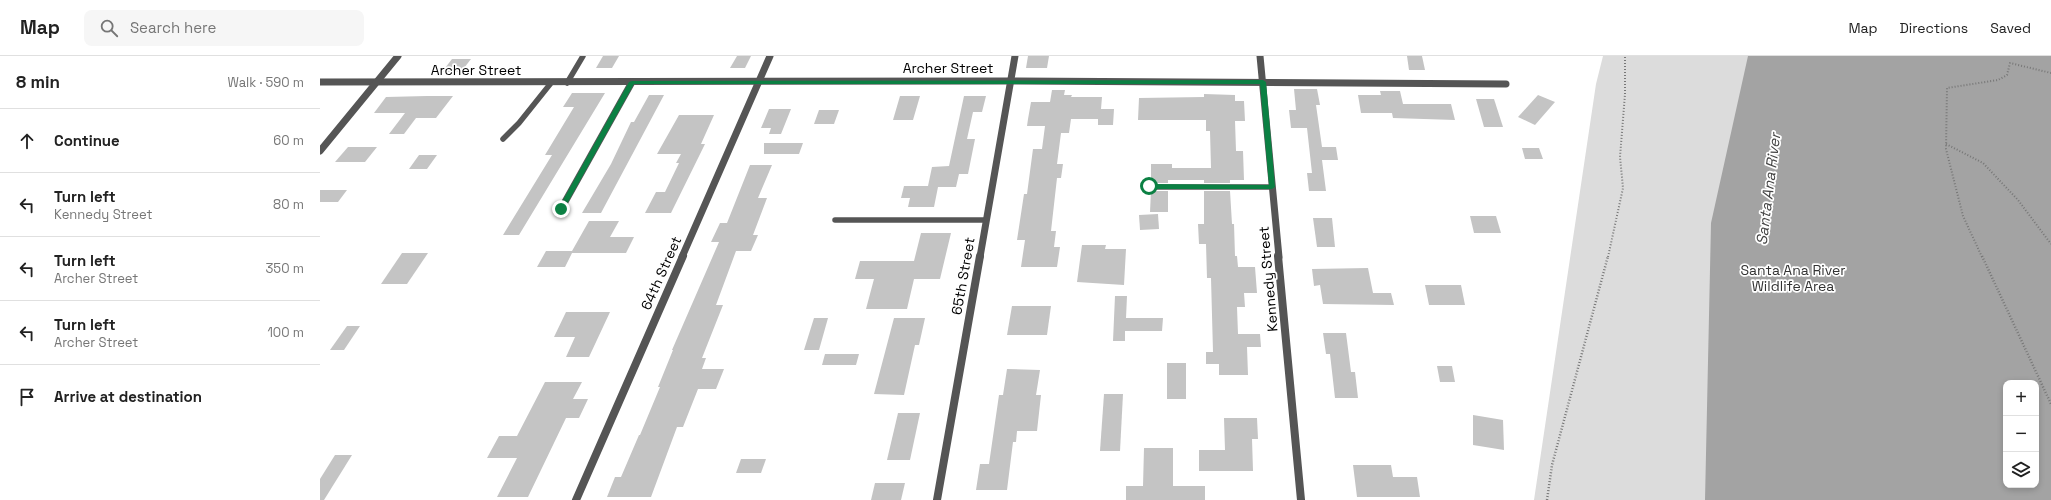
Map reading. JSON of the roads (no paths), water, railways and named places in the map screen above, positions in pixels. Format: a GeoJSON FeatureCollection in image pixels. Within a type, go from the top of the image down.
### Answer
{"type":"FeatureCollection","features":[{"type":"Feature","properties":{"kind":"street"},"geometry":{"type":"LineString","coordinates":[[320,151],[398,56]]}},
{"type":"Feature","properties":{"kind":"street","name":"64th Street"},"geometry":{"type":"LineString","coordinates":[[576,500],[770,56]]}},
{"type":"Feature","properties":{"kind":"street","name":"65th Street"},"geometry":{"type":"LineString","coordinates":[[937,500],[1015,56]]}},
{"type":"Feature","properties":{"kind":"street","name":"Kennedy Street"},"geometry":{"type":"LineString","coordinates":[[1260,56],[1301,500]]}},
{"type":"Feature","properties":{"kind":"street","name":"Archer Street"},"geometry":{"type":"LineString","coordinates":[[320,82],[1263,82],[1506,84]]}},
{"type":"Feature","properties":{"kind":"street"},"geometry":{"type":"LineString","coordinates":[[561,209],[632,82]]}},
{"type":"Feature","properties":{"kind":"lane"},"geometry":{"type":"LineString","coordinates":[[567,83],[583,56]]}},
{"type":"Feature","properties":{"kind":"lane"},"geometry":{"type":"LineString","coordinates":[[503,139],[519,123],[551,83]]}},
{"type":"Feature","properties":{"kind":"lane"},"geometry":{"type":"LineString","coordinates":[[1149,186],[1272,187]]}},
{"type":"Feature","properties":{"kind":"lane"},"geometry":{"type":"LineString","coordinates":[[835,220],[986,220]]}},
{"type":"Feature","properties":{"kind":"water","name":"Santa Ana River"},"geometry":{"type":"Polygon","coordinates":[[[1748,56],[2051,56],[2051,500],[1705,500],[1711,223],[1748,56]]]}},
{"type":"Feature","properties":{"kind":"park label","name":"Santa Ana River Wildlife Area"},"geometry":{"type":"Point","coordinates":[1793,278]}}]}
